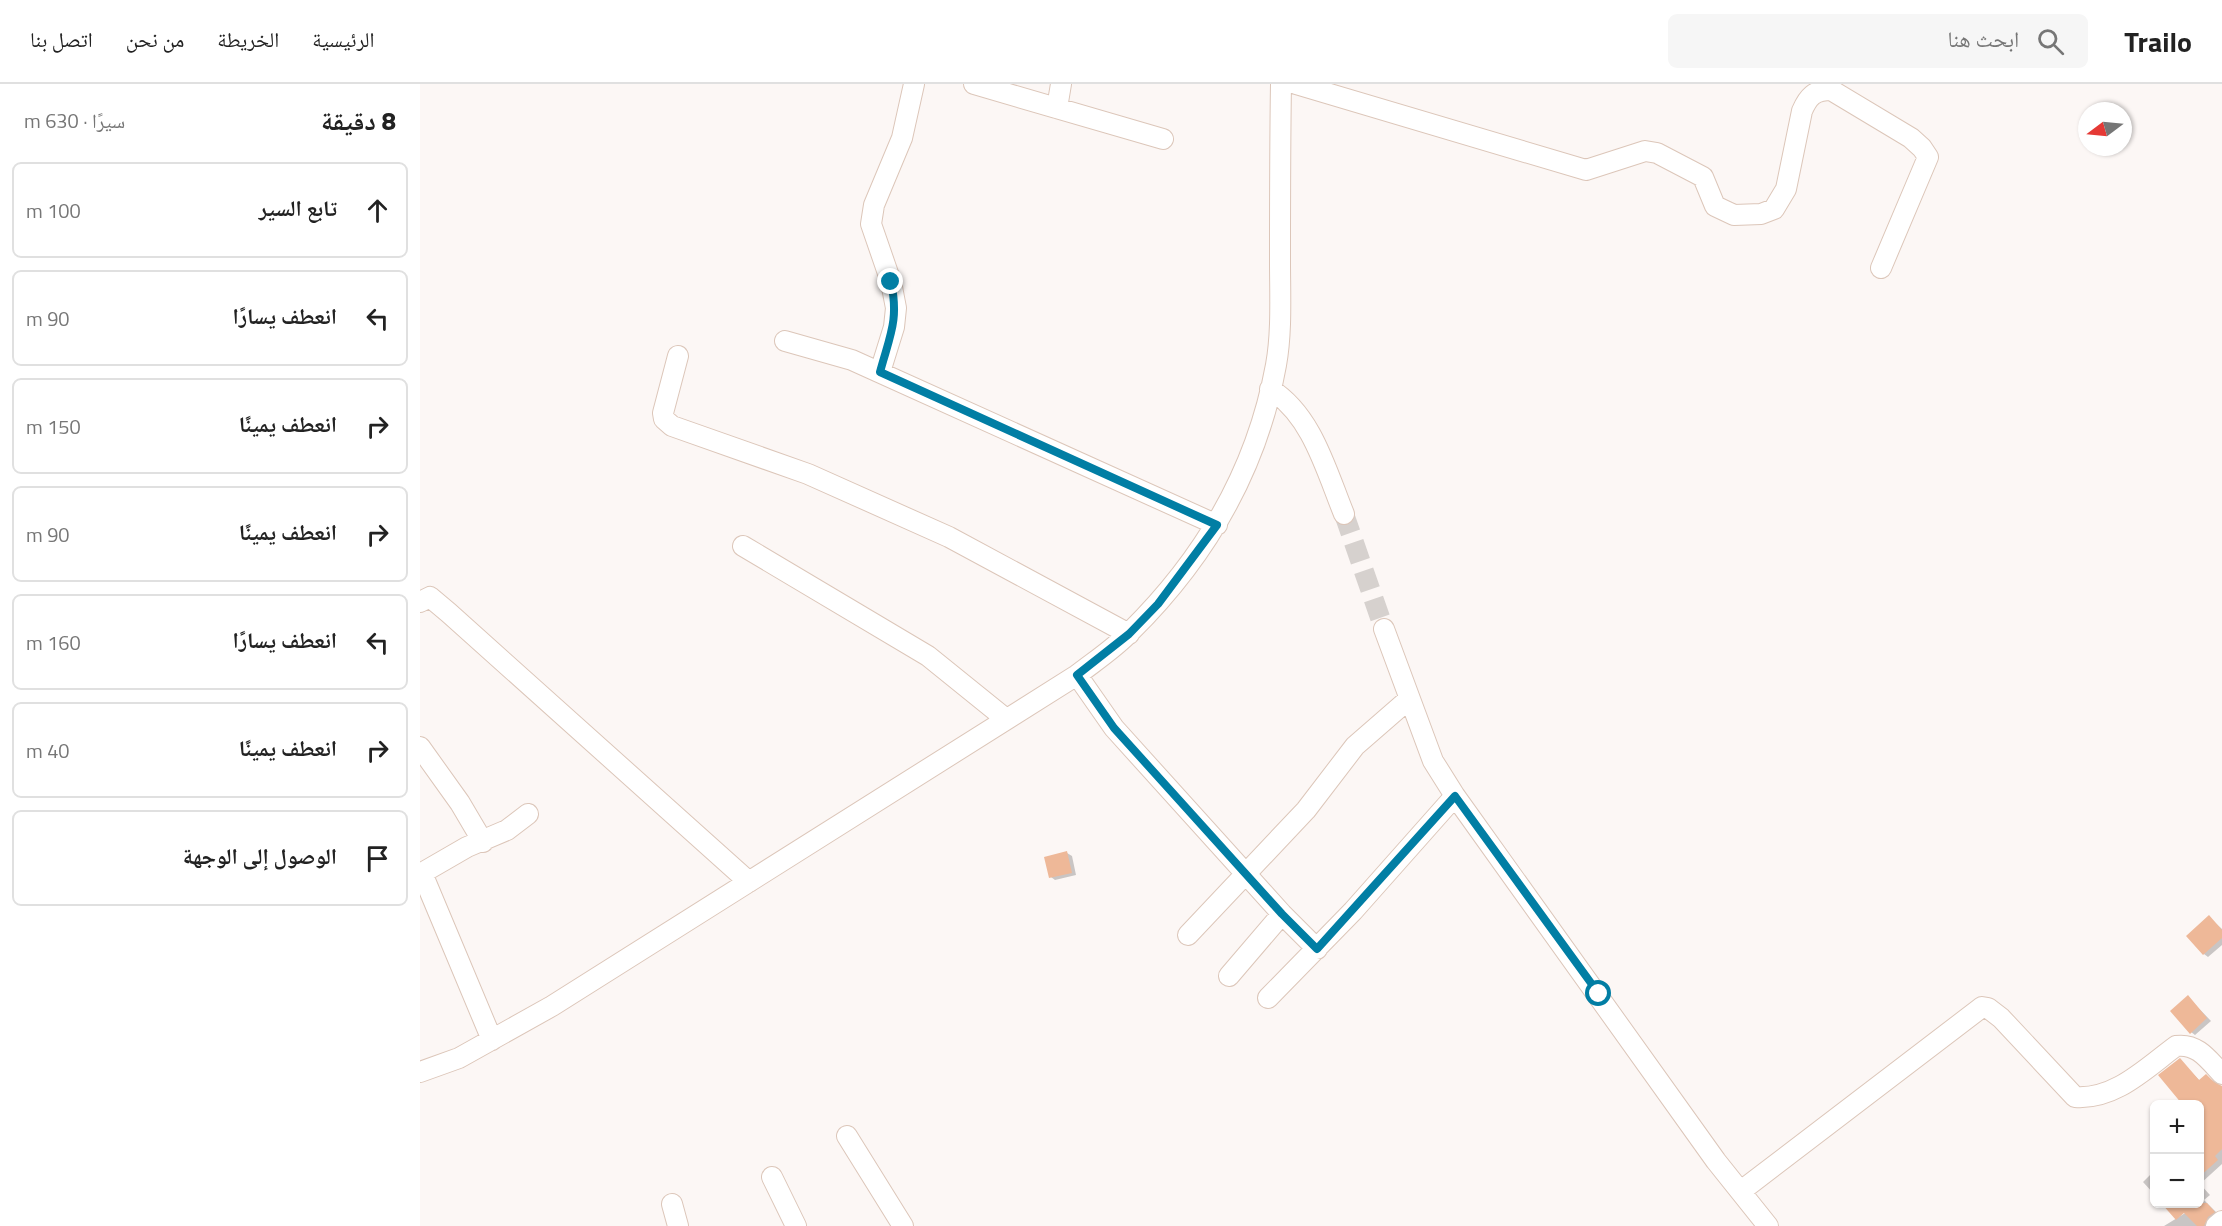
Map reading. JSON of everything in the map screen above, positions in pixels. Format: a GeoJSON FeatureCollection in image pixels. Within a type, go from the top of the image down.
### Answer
{"type":"FeatureCollection","features":[{"type":"Feature","properties":{"kind":"street"},"geometry":{"type":"LineString","coordinates":[[880,372],[894,327],[896,308],[891,282],[871,225],[874,206],[902,138],[914,84]]}},
{"type":"Feature","properties":{"kind":"street"},"geometry":{"type":"LineString","coordinates":[[974,84],[1163,140]]}},
{"type":"Feature","properties":{"kind":"street"},"geometry":{"type":"LineString","coordinates":[[1057,108],[1061,84]]}},
{"type":"Feature","properties":{"kind":"street"},"geometry":{"type":"LineString","coordinates":[[420,1072],[459,1058],[492,1040],[1077,675],[1129,634],[1158,604],[1217,525],[1245,470],[1260,430],[1276,364],[1279,331],[1281,84]]}},
{"type":"Feature","properties":{"kind":"street"},"geometry":{"type":"LineString","coordinates":[[1296,84],[1586,170],[1645,151],[1657,153],[1702,177],[1715,206],[1734,215],[1761,214],[1774,209],[1786,189],[1802,111],[1811,95],[1820,90],[1831,90],[1911,138],[1928,157],[1881,268]]}},
{"type":"Feature","properties":{"kind":"street"},"geometry":{"type":"LineString","coordinates":[[785,341],[852,360],[1217,525]]}},
{"type":"Feature","properties":{"kind":"street"},"geometry":{"type":"LineString","coordinates":[[678,356],[663,413],[664,419],[672,426],[808,474],[938,532],[1129,634]]}},
{"type":"Feature","properties":{"kind":"street"},"geometry":{"type":"LineString","coordinates":[[1270,388],[1294,407],[1312,436],[1344,514]]}},
{"type":"Feature","properties":{"kind":"street"},"geometry":{"type":"LineString","coordinates":[[743,546],[928,656],[1006,719]]}},
{"type":"Feature","properties":{"kind":"street"},"geometry":{"type":"LineString","coordinates":[[420,602],[430,597],[449,613],[748,882]]}},
{"type":"Feature","properties":{"kind":"street"},"geometry":{"type":"LineString","coordinates":[[1384,628],[1433,761],[1455,796],[1511,871],[1716,1161],[1768,1226]]}},
{"type":"Feature","properties":{"kind":"street"},"geometry":{"type":"LineString","coordinates":[[1077,675],[1114,728],[1245,874],[1317,949]]}},
{"type":"Feature","properties":{"kind":"street"},"geometry":{"type":"LineString","coordinates":[[1188,935],[1319,795],[1340,762],[1409,699]]}},
{"type":"Feature","properties":{"kind":"street"},"geometry":{"type":"LineString","coordinates":[[420,747],[460,803],[483,842]]}},
{"type":"Feature","properties":{"kind":"street"},"geometry":{"type":"LineString","coordinates":[[1268,998],[1317,949],[1455,796]]}},
{"type":"Feature","properties":{"kind":"street"},"geometry":{"type":"LineString","coordinates":[[492,1040],[422,873],[467,847],[507,830],[528,814]]}},
{"type":"Feature","properties":{"kind":"street"},"geometry":{"type":"LineString","coordinates":[[1228,976],[1282,914]]}},
{"type":"Feature","properties":{"kind":"street"},"geometry":{"type":"LineString","coordinates":[[1741,1191],[1982,1007],[1988,1008],[2001,1018],[2075,1097],[2087,1098],[2122,1086],[2176,1046],[2186,1045],[2195,1048],[2222,1074]]}},
{"type":"Feature","properties":{"kind":"street"},"geometry":{"type":"LineString","coordinates":[[847,1137],[903,1226]]}},
{"type":"Feature","properties":{"kind":"street"},"geometry":{"type":"LineString","coordinates":[[772,1177],[796,1226]]}},
{"type":"Feature","properties":{"kind":"street"},"geometry":{"type":"LineString","coordinates":[[672,1204],[678,1226]]}},
{"type":"Feature","properties":{"kind":"street"},"geometry":{"type":"LineString","coordinates":[[2216,1226],[2222,1221]]}},
{"type":"Feature","properties":{"kind":"building"},"geometry":{"type":"Polygon","coordinates":[[[1067,851],[1072,873],[1049,878],[1044,857],[1067,851]]]}},
{"type":"Feature","properties":{"kind":"building"},"geometry":{"type":"Polygon","coordinates":[[[2209,915],[2222,930],[2222,938],[2203,955],[2186,936],[2209,915]]]}},
{"type":"Feature","properties":{"kind":"building"},"geometry":{"type":"Polygon","coordinates":[[[2188,995],[2207,1018],[2190,1034],[2170,1011],[2188,995]]]}},
{"type":"Feature","properties":{"kind":"building"},"geometry":{"type":"Polygon","coordinates":[[[2180,1058],[2199,1080],[2206,1074],[2222,1086],[2222,1149],[2215,1156],[2218,1160],[2204,1173],[2204,1100],[2179,1100],[2158,1075],[2180,1058]]]}},
{"type":"Feature","properties":{"kind":"building"},"geometry":{"type":"Polygon","coordinates":[[[2204,1203],[2207,1203],[2215,1212],[2208,1217],[2204,1226],[2197,1226],[2184,1213],[2176,1220],[2165,1208],[2204,1208],[2204,1203]]]}},
{"type":"Feature","properties":{"kind":"tunnel"},"geometry":{"type":"LineString","coordinates":[[1344,514],[1384,629]]}},
{"type":"Feature","properties":{"kind":"route"},"geometry":{"type":"LineString","coordinates":[[891,282],[896,308],[894,327],[880,372],[1217,525],[1158,604],[1129,634],[1077,675],[1114,728],[1282,914],[1317,949],[1455,796],[1599,994]]}}]}
